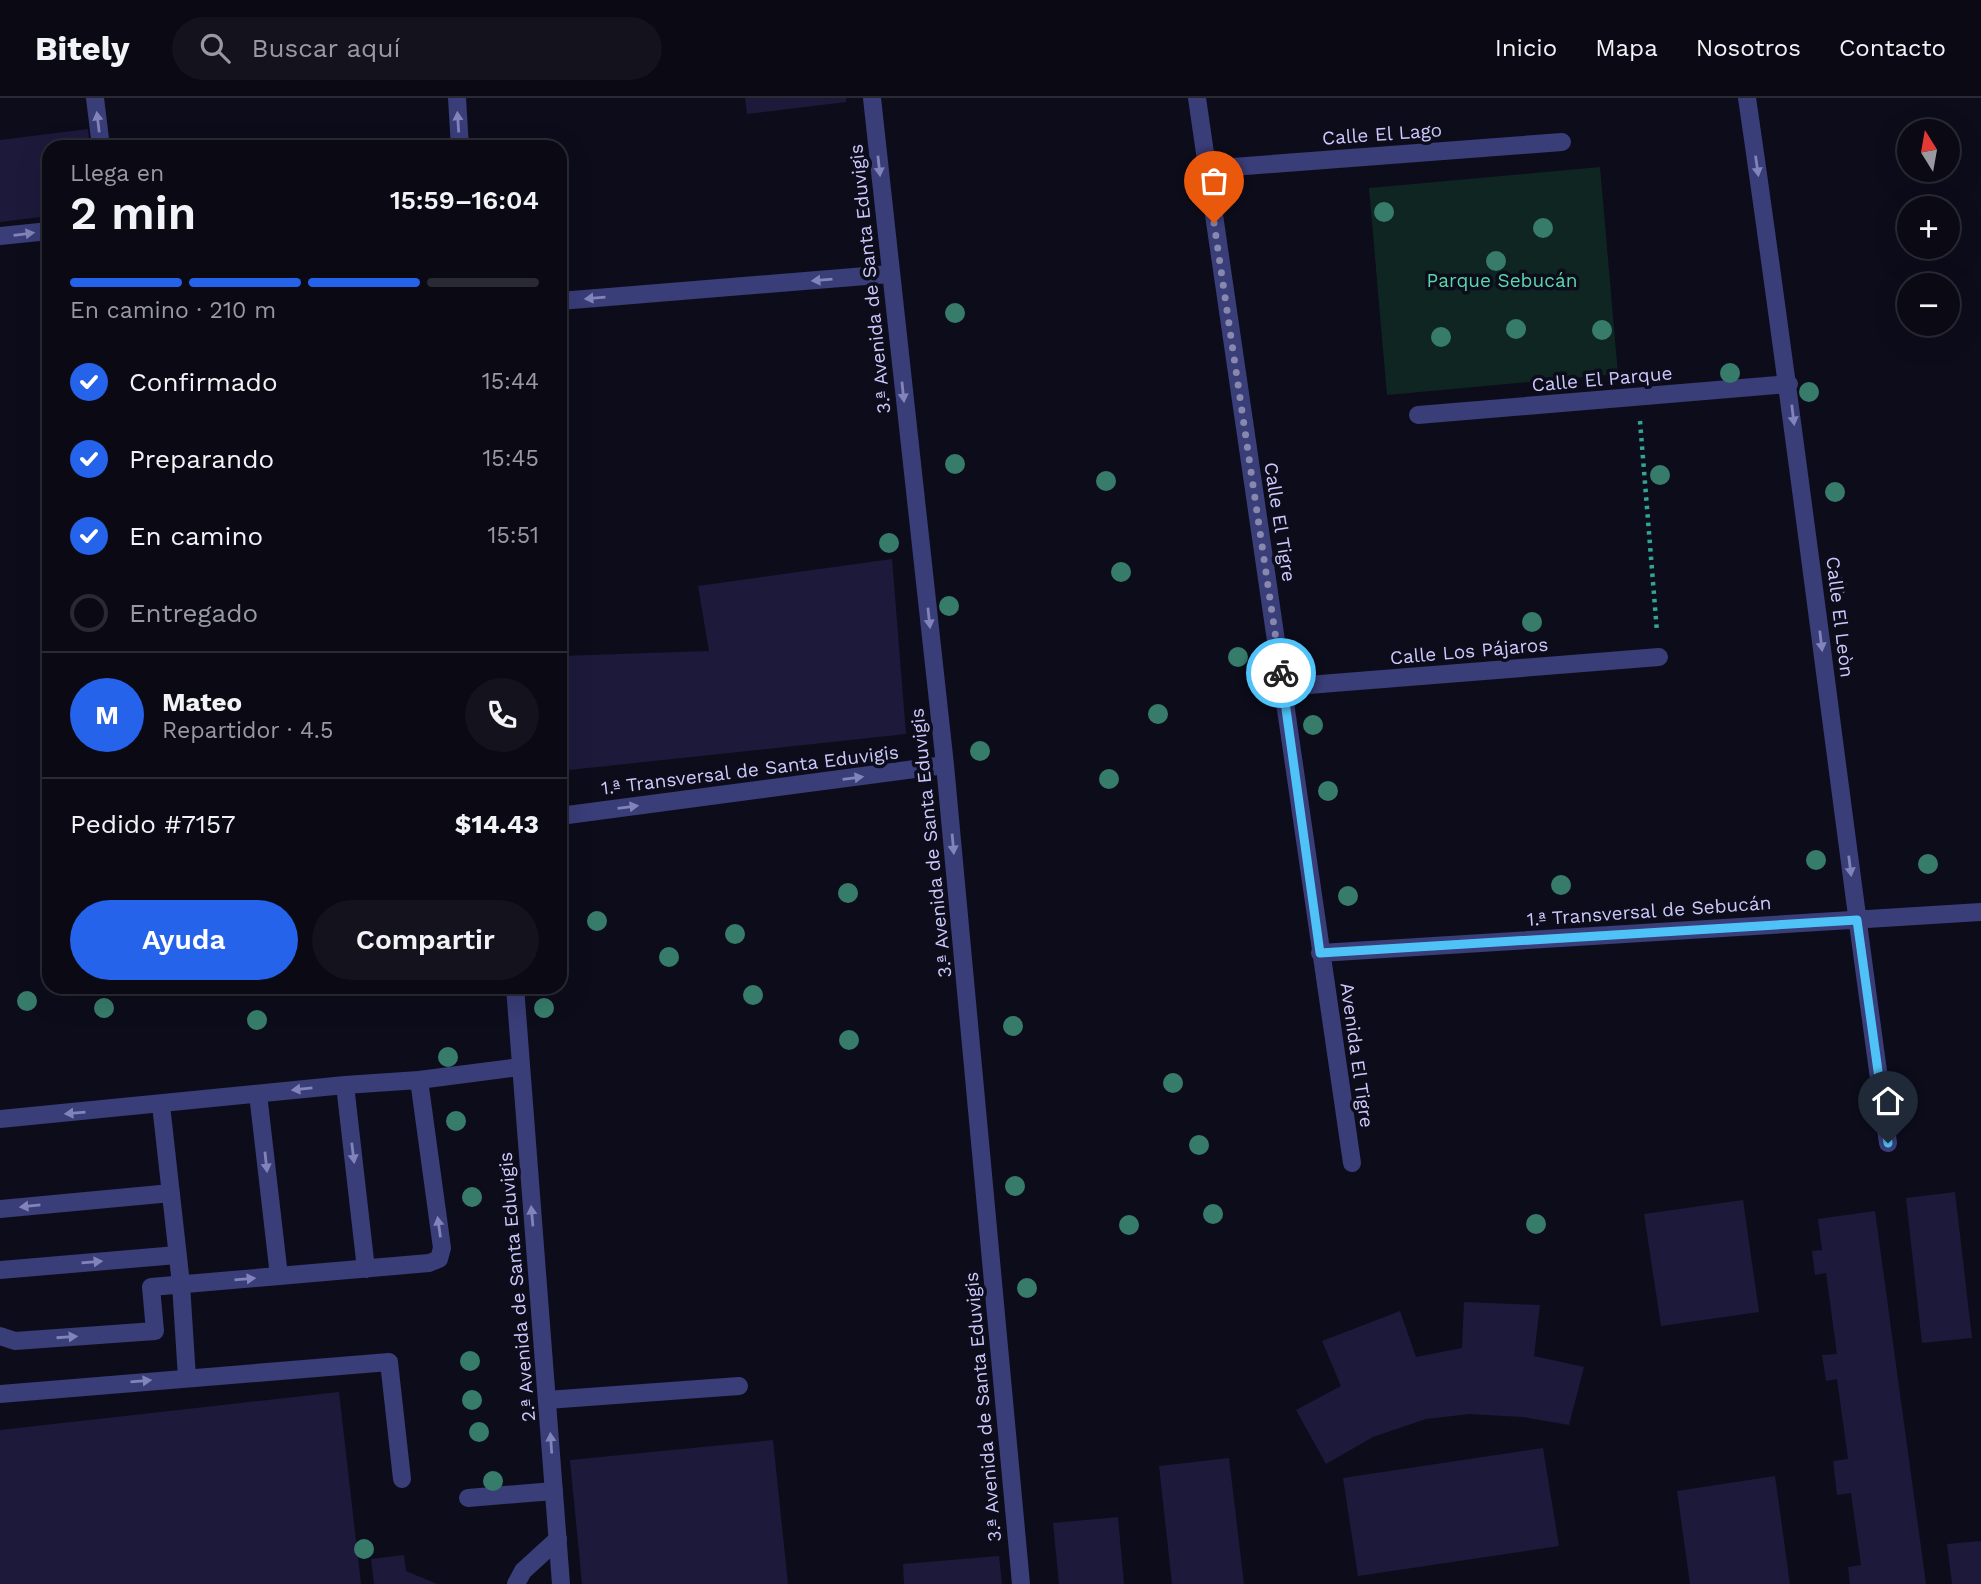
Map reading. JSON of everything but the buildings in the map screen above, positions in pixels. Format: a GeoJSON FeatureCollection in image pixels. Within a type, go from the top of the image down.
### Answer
{"type":"FeatureCollection","features":[{"type":"Feature","properties":{"kind":"street"},"geometry":{"type":"LineString","coordinates":[[94,98],[100,140]]}},
{"type":"Feature","properties":{"kind":"street"},"geometry":{"type":"LineString","coordinates":[[457,98],[460,140]]}},
{"type":"Feature","properties":{"kind":"street","name":"3.ª Avenida de Santa Eduvigis"},"geometry":{"type":"LineString","coordinates":[[872,98],[945,765],[1021,1584]]}},
{"type":"Feature","properties":{"kind":"street","name":"Calle El Tigre"},"geometry":{"type":"LineString","coordinates":[[1197,98],[1320,953]]}},
{"type":"Feature","properties":{"kind":"street","name":"Calle El Leòn"},"geometry":{"type":"LineString","coordinates":[[1747,98],[1789,384],[1888,1143]]}},
{"type":"Feature","properties":{"kind":"street","name":"Calle El Lago"},"geometry":{"type":"LineString","coordinates":[[1206,169],[1562,142]]}},
{"type":"Feature","properties":{"kind":"street"},"geometry":{"type":"LineString","coordinates":[[0,236],[42,232]]}},
{"type":"Feature","properties":{"kind":"street"},"geometry":{"type":"LineString","coordinates":[[567,299],[890,274]]}},
{"type":"Feature","properties":{"kind":"street","name":"Calle El Parque"},"geometry":{"type":"LineString","coordinates":[[1418,415],[1789,384]]}},
{"type":"Feature","properties":{"kind":"street","name":"Calle Los Pájaros"},"geometry":{"type":"LineString","coordinates":[[1283,687],[1659,657]]}},
{"type":"Feature","properties":{"kind":"street","name":"1.ª Transversal de Santa Eduvigis"},"geometry":{"type":"LineString","coordinates":[[567,815],[945,765]]}},
{"type":"Feature","properties":{"kind":"street","name":"1.ª Transversal de Sebucán"},"geometry":{"type":"LineString","coordinates":[[1320,953],[1981,912]]}},
{"type":"Feature","properties":{"kind":"street","name":"Avenida El Tigre"},"geometry":{"type":"LineString","coordinates":[[1320,953],[1352,1163]]}},
{"type":"Feature","properties":{"kind":"street","name":"2.ª Avenida de Santa Eduvigis"},"geometry":{"type":"LineString","coordinates":[[515,994],[561,1584]]}},
{"type":"Feature","properties":{"kind":"street"},"geometry":{"type":"LineString","coordinates":[[0,1119],[419,1080],[520,1067]]}},
{"type":"Feature","properties":{"kind":"street"},"geometry":{"type":"LineString","coordinates":[[0,1336],[15,1341],[155,1331],[151,1287],[429,1263],[439,1259],[442,1248],[419,1080]]}},
{"type":"Feature","properties":{"kind":"street"},"geometry":{"type":"LineString","coordinates":[[345,1085],[366,1269]]}},
{"type":"Feature","properties":{"kind":"street"},"geometry":{"type":"LineString","coordinates":[[258,1094],[279,1276]]}},
{"type":"Feature","properties":{"kind":"street"},"geometry":{"type":"LineString","coordinates":[[161,1105],[181,1284],[187,1378]]}},
{"type":"Feature","properties":{"kind":"street"},"geometry":{"type":"LineString","coordinates":[[0,1209],[171,1193]]}},
{"type":"Feature","properties":{"kind":"street"},"geometry":{"type":"LineString","coordinates":[[0,1270],[177,1255]]}},
{"type":"Feature","properties":{"kind":"street"},"geometry":{"type":"LineString","coordinates":[[0,1394],[389,1362],[402,1479]]}},
{"type":"Feature","properties":{"kind":"street"},"geometry":{"type":"LineString","coordinates":[[547,1400],[738,1387]]}},
{"type":"Feature","properties":{"kind":"street"},"geometry":{"type":"LineString","coordinates":[[468,1498],[554,1491]]}},
{"type":"Feature","properties":{"kind":"street"},"geometry":{"type":"LineString","coordinates":[[516,1584],[523,1571],[558,1539]]}},
{"type":"Feature","properties":{"kind":"path"},"geometry":{"type":"LineString","coordinates":[[1639,398],[1659,657]]}},
{"type":"Feature","properties":{"kind":"green space","name":"Parque Sebucán"},"geometry":{"type":"Polygon","coordinates":[[[1600,167],[1618,374],[1387,395],[1369,188],[1600,167]]]}},
{"type":"Feature","properties":{"kind":"way so far"},"geometry":{"type":"LineString","coordinates":[[1214,223],[1281,673]]}},
{"type":"Feature","properties":{"kind":"route"},"geometry":{"type":"LineString","coordinates":[[1281,673],[1320,953],[1857,920],[1888,1143]]}}]}
